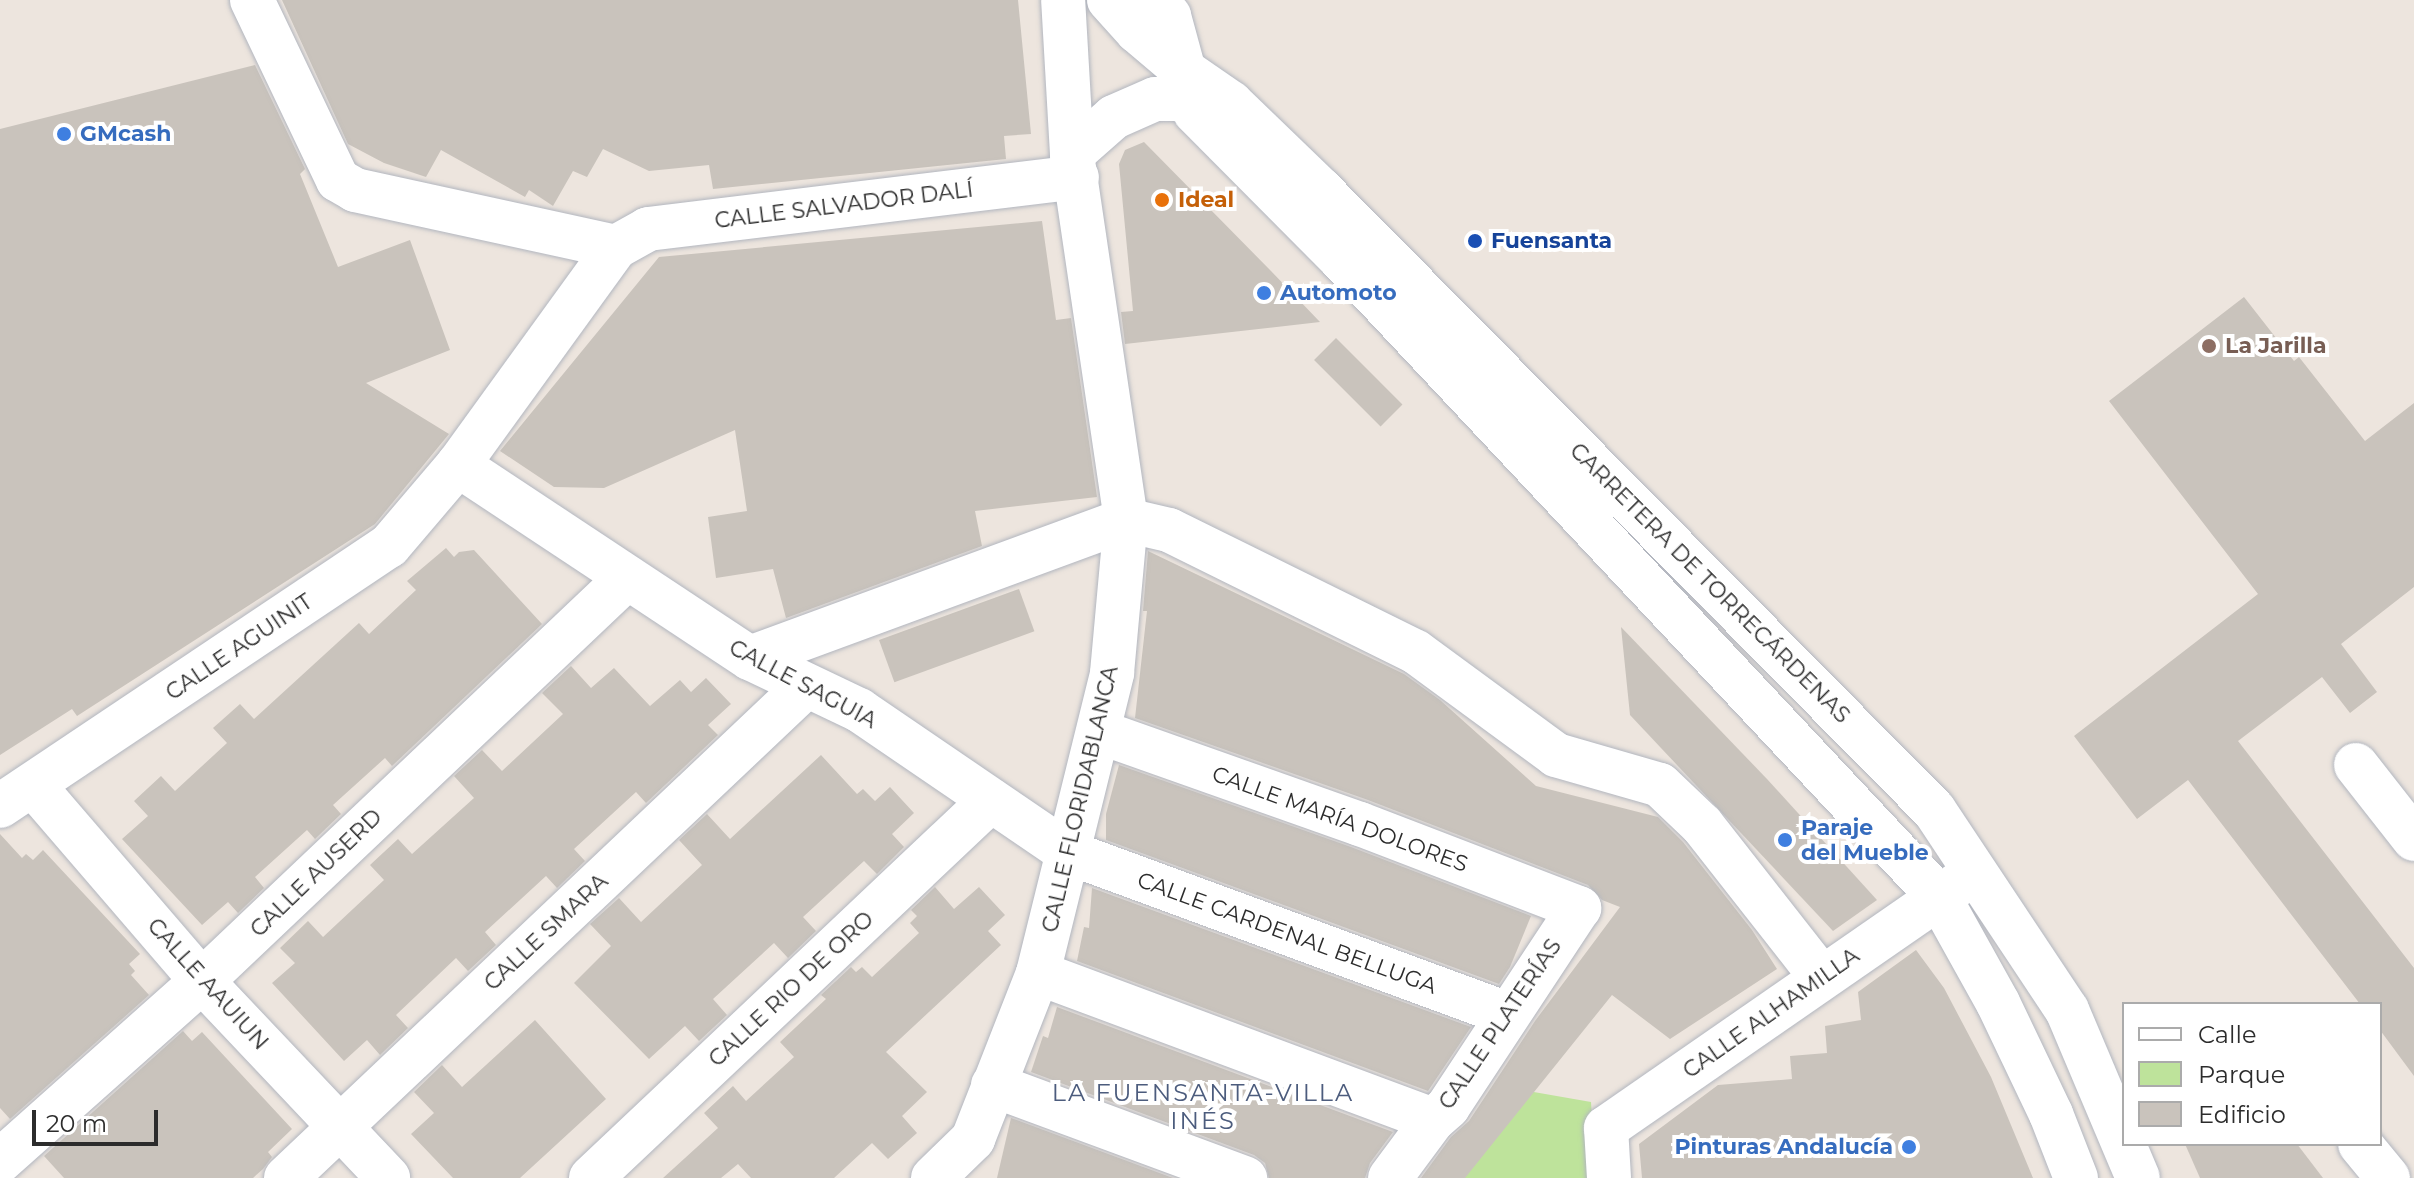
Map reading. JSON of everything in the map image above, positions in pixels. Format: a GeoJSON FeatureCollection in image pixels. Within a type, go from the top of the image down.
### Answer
{"type":"FeatureCollection","features":[{"type":"Feature","properties":{"kind":"street"},"geometry":{"type":"LineString","coordinates":[[252,0],[338,180],[355,190],[616,247]]}},
{"type":"Feature","properties":{"kind":"street","name":"CALLE FLORIDABLANCA"},"geometry":{"type":"LineString","coordinates":[[933,1178],[973,1139],[1038,973],[1100,732],[1112,673],[1126,520],[1075,165],[1063,0]]}},
{"type":"Feature","properties":{"kind":"street","name":"CARRETERA DE TORRECÁRDENAS"},"geometry":{"type":"LineString","coordinates":[[1109,0],[1187,84],[1243,114],[1934,810],[2067,1010],[2122,1141]]}},
{"type":"Feature","properties":{"kind":"street"},"geometry":{"type":"LineString","coordinates":[[1156,0],[1169,16],[1195,112],[1341,259],[1939,897],[1998,1003],[2051,1114],[2076,1178]]}},
{"type":"Feature","properties":{"kind":"street"},"geometry":{"type":"LineString","coordinates":[[1075,165],[1114,117],[1187,84]]}},
{"type":"Feature","properties":{"kind":"street","name":"CALLE SALVADOR DALÍ"},"geometry":{"type":"LineString","coordinates":[[458,465],[616,247],[648,229],[1075,165]]}},
{"type":"Feature","properties":{"kind":"street","name":"CALLE SAGUIA"},"geometry":{"type":"LineString","coordinates":[[458,465],[750,658],[805,687],[859,710],[1067,852]]}},
{"type":"Feature","properties":{"kind":"street","name":"CALLE AGUINIT"},"geometry":{"type":"LineString","coordinates":[[17,796],[389,546],[458,465]]}},
{"type":"Feature","properties":{"kind":"street"},"geometry":{"type":"LineString","coordinates":[[750,658],[1126,520],[1169,530],[1416,652],[1556,755],[1660,785],[1702,825],[1821,977]]}},
{"type":"Feature","properties":{"kind":"street"},"geometry":{"type":"LineString","coordinates":[[1639,580],[1672,544]]}},
{"type":"Feature","properties":{"kind":"street","name":"CALLE AUSERD"},"geometry":{"type":"LineString","coordinates":[[0,1161],[202,981],[627,578]]}},
{"type":"Feature","properties":{"kind":"street","name":"CALLE SMARA"},"geometry":{"type":"LineString","coordinates":[[286,1178],[805,687]]}},
{"type":"Feature","properties":{"kind":"street","name":"CALLE MARÍA DOLORES"},"geometry":{"type":"LineString","coordinates":[[1100,732],[1360,824],[1579,908]]}},
{"type":"Feature","properties":{"kind":"street"},"geometry":{"type":"LineString","coordinates":[[2356,765],[2414,839]]}},
{"type":"Feature","properties":{"kind":"street","name":"CALLE AAUIUN"},"geometry":{"type":"LineString","coordinates":[[17,796],[202,981],[388,1178]]}},
{"type":"Feature","properties":{"kind":"street","name":"CALLE RIO DE ORO"},"geometry":{"type":"LineString","coordinates":[[591,1178],[991,800]]}},
{"type":"Feature","properties":{"kind":"street","name":"CALLE CARDENAL BELLUGA"},"geometry":{"type":"LineString","coordinates":[[1067,852],[1507,1014]]}},
{"type":"Feature","properties":{"kind":"street","name":"CALLE ALHAMILLA"},"geometry":{"type":"LineString","coordinates":[[1609,1178],[1606,1128],[1977,871]]}},
{"type":"Feature","properties":{"kind":"street","name":"CALLE PLATERÍAS"},"geometry":{"type":"LineString","coordinates":[[1390,1178],[1433,1120],[1448,1107],[1579,908]]}},
{"type":"Feature","properties":{"kind":"street"},"geometry":{"type":"LineString","coordinates":[[1038,973],[1433,1120]]}},
{"type":"Feature","properties":{"kind":"street"},"geometry":{"type":"LineString","coordinates":[[993,1085],[1245,1178]]}},
{"type":"Feature","properties":{"kind":"street","name":"CARRETERA DE TORRECÁRDENAS"},"geometry":{"type":"LineString","coordinates":[[2124,1146],[2137,1177]]}},
{"type":"Feature","properties":{"kind":"street"},"geometry":{"type":"LineString","coordinates":[[2362,1146],[2388,1178]]}},
{"type":"Feature","properties":{"kind":"green space"},"geometry":{"type":"Polygon","coordinates":[[[1528,1091],[1591,1102],[1596,1178],[1462,1178],[1528,1091]]]}},
{"type":"Feature","properties":{"kind":"building"},"geometry":{"type":"Polygon","coordinates":[[[282,0],[1018,0],[1031,134],[1004,136],[1006,159],[713,189],[709,165],[649,171],[603,149],[587,177],[573,171],[553,206],[529,190],[525,197],[441,150],[426,177],[384,163],[348,144],[282,0]]]}},
{"type":"Feature","properties":{"kind":"building"},"geometry":{"type":"Polygon","coordinates":[[[255,65],[305,169],[300,174],[338,267],[410,240],[450,350],[366,383],[449,434],[375,524],[77,716],[72,709],[0,755],[0,129],[255,65]]]}},
{"type":"Feature","properties":{"kind":"building"},"geometry":{"type":"Polygon","coordinates":[[[1144,142],[1320,322],[1125,344],[1121,312],[1133,311],[1119,164],[1125,150],[1144,142]]]}},
{"type":"Feature","properties":{"kind":"building"},"geometry":{"type":"Polygon","coordinates":[[[1042,221],[1056,320],[1071,318],[1097,497],[975,511],[982,546],[786,618],[773,569],[716,578],[708,517],[747,511],[735,430],[604,488],[554,487],[500,451],[659,257],[1042,221]]]}},
{"type":"Feature","properties":{"kind":"building"},"geometry":{"type":"Polygon","coordinates":[[[2244,297],[2294,361],[2299,357],[2365,441],[2414,403],[2414,587],[2341,644],[2377,692],[2350,713],[2322,677],[2238,741],[2414,968],[2414,1076],[2382,1033],[2382,1002],[2358,1002],[2188,780],[2137,819],[2074,736],[2258,594],[2109,401],[2244,297]]]}},
{"type":"Feature","properties":{"kind":"building"},"geometry":{"type":"Polygon","coordinates":[[[1336,338],[1402,404],[1381,426],[1314,360],[1336,338]]]}},
{"type":"Feature","properties":{"kind":"building"},"geometry":{"type":"Polygon","coordinates":[[[446,548],[454,557],[459,552],[474,550],[542,624],[392,766],[385,758],[333,805],[341,814],[315,839],[307,830],[255,877],[264,888],[238,913],[228,902],[202,925],[122,839],[148,816],[134,801],[161,776],[175,791],[227,743],[213,728],[240,704],[254,719],[359,623],[369,634],[416,590],[407,581],[446,548]]]}},
{"type":"Feature","properties":{"kind":"building"},"geometry":{"type":"Polygon","coordinates":[[[1148,551],[1404,674],[1440,700],[1536,786],[1658,817],[1683,842],[1752,930],[1777,969],[1670,1039],[1612,995],[1465,1178],[1421,1178],[1451,1137],[1469,1121],[1535,1021],[1620,907],[1602,900],[1588,885],[1368,800],[1135,718],[1147,611],[1143,611],[1148,551]]]}},
{"type":"Feature","properties":{"kind":"building"},"geometry":{"type":"Polygon","coordinates":[[[1019,589],[1034,631],[894,682],[879,640],[1019,589]]]}},
{"type":"Feature","properties":{"kind":"building","name":"Paraje del Mueble"},"geometry":{"type":"Polygon","coordinates":[[[1621,627],[1767,779],[1877,900],[1833,931],[1630,715],[1621,627]]]}},
{"type":"Feature","properties":{"kind":"building"},"geometry":{"type":"Polygon","coordinates":[[[571,666],[591,688],[614,668],[650,706],[680,680],[691,692],[706,678],[731,704],[708,725],[718,735],[646,803],[636,792],[574,849],[585,861],[557,888],[546,876],[485,932],[496,945],[468,971],[456,958],[396,1015],[408,1028],[380,1055],[367,1040],[344,1061],[272,983],[295,963],[280,948],[308,921],[323,937],[384,880],[370,865],[398,839],[412,854],[474,798],[454,776],[482,750],[502,771],[563,714],[542,693],[571,666]]]}},
{"type":"Feature","properties":{"kind":"building"},"geometry":{"type":"Polygon","coordinates":[[[821,755],[857,794],[863,789],[875,801],[890,787],[914,813],[892,834],[904,847],[877,874],[864,861],[803,917],[816,931],[788,958],[774,943],[713,999],[727,1015],[699,1041],[685,1026],[649,1059],[574,983],[611,946],[590,924],[619,898],[641,922],[702,865],[679,840],[707,814],[730,839],[821,755]]]}},
{"type":"Feature","properties":{"kind":"building"},"geometry":{"type":"Polygon","coordinates":[[[1119,765],[1351,847],[1531,916],[1510,967],[1499,984],[1106,840],[1106,814],[1119,765]]]}},
{"type":"Feature","properties":{"kind":"building"},"geometry":{"type":"Polygon","coordinates":[[[0,834],[22,858],[26,854],[33,860],[43,850],[140,954],[129,964],[135,971],[131,975],[149,995],[10,1119],[0,1108],[0,834]]]}},
{"type":"Feature","properties":{"kind":"building"},"geometry":{"type":"Polygon","coordinates":[[[935,887],[954,909],[979,887],[1005,915],[988,931],[1001,945],[886,1052],[927,1092],[902,1116],[917,1133],[888,1159],[872,1143],[834,1178],[751,1178],[738,1164],[721,1178],[663,1178],[718,1128],[704,1113],[733,1086],[746,1101],[794,1057],[780,1042],[826,999],[821,995],[851,967],[856,972],[862,967],[872,977],[919,933],[910,923],[917,916],[911,910],[935,887]]]}},
{"type":"Feature","properties":{"kind":"building"},"geometry":{"type":"Polygon","coordinates":[[[1092,888],[1471,1027],[1428,1091],[1077,961],[1084,927],[1089,928],[1092,888]]]}},
{"type":"Feature","properties":{"kind":"building"},"geometry":{"type":"Polygon","coordinates":[[[1916,950],[1944,988],[1991,1077],[2033,1178],[1642,1178],[1639,1144],[1718,1085],[1792,1079],[1790,1056],[1827,1053],[1825,1026],[1861,1020],[1858,992],[1916,950]]]}},
{"type":"Feature","properties":{"kind":"building"},"geometry":{"type":"Polygon","coordinates":[[[1057,1007],[1393,1132],[1370,1163],[1365,1178],[1269,1178],[1265,1163],[1254,1155],[1031,1072],[1043,1036],[1048,1038],[1057,1007]]]}},
{"type":"Feature","properties":{"kind":"building"},"geometry":{"type":"Polygon","coordinates":[[[535,1020],[606,1099],[520,1178],[453,1178],[411,1134],[434,1113],[414,1092],[442,1065],[462,1087],[535,1020]]]}},
{"type":"Feature","properties":{"kind":"building"},"geometry":{"type":"Polygon","coordinates":[[[183,1031],[192,1041],[202,1032],[292,1129],[268,1152],[272,1157],[263,1169],[253,1178],[64,1178],[44,1156],[183,1031]]]}},
{"type":"Feature","properties":{"kind":"building"},"geometry":{"type":"Polygon","coordinates":[[[1011,1118],[1173,1178],[997,1178],[1011,1118]]]}},
{"type":"Feature","properties":{"kind":"building"},"geometry":{"type":"Polygon","coordinates":[[[2186,1146],[2299,1146],[2323,1178],[2200,1178],[2186,1146]]]}},
{"type":"Feature","properties":{"kind":"place","name":"GMcash"},"geometry":{"type":"Point","coordinates":[64,134]}},
{"type":"Feature","properties":{"kind":"place","name":"Ideal"},"geometry":{"type":"Point","coordinates":[1162,200]}},
{"type":"Feature","properties":{"kind":"place","name":"Fuensanta"},"geometry":{"type":"Point","coordinates":[1475,241]}},
{"type":"Feature","properties":{"kind":"place","name":"Automoto"},"geometry":{"type":"Point","coordinates":[1264,293]}},
{"type":"Feature","properties":{"kind":"place","name":"La Jarilla"},"geometry":{"type":"Point","coordinates":[2209,346]}},
{"type":"Feature","properties":{"kind":"place","name":"Paraje del Mueble"},"geometry":{"type":"Point","coordinates":[1785,840]}},
{"type":"Feature","properties":{"kind":"place","name":"Pinturas Andalucía"},"geometry":{"type":"Point","coordinates":[1909,1147]}},
{"type":"Feature","properties":{"kind":"district","name":"LA FUENSANTA-VILLA INÉS"},"geometry":{"type":"Point","coordinates":[1203,1107]}}]}
